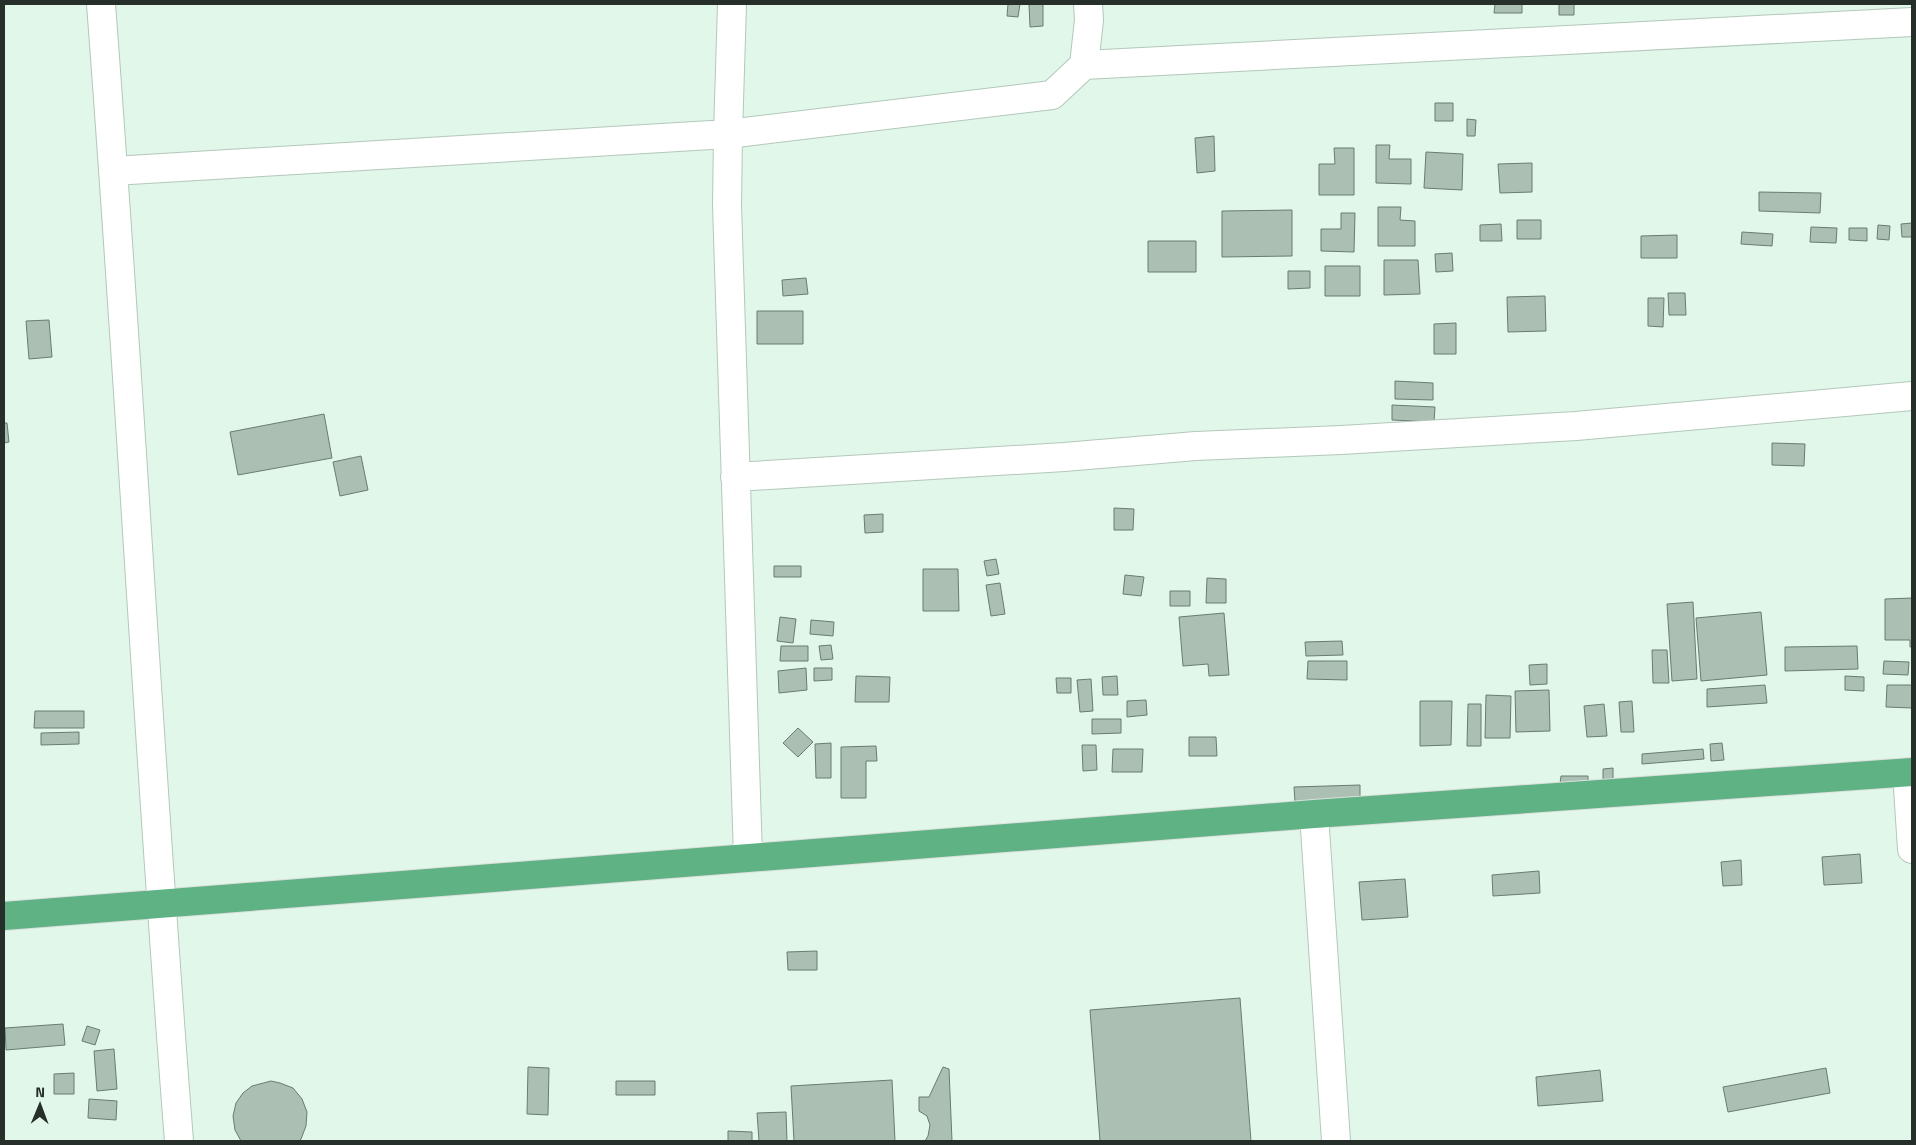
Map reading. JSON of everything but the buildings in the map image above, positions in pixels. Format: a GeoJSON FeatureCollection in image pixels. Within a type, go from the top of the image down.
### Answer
{"type":"FeatureCollection","features":[{"type":"Feature","properties":{"kind":"highway"},"geometry":{"type":"LineString","coordinates":[[4,916],[1314,814],[1910,773]]}},
{"type":"Feature","properties":{"kind":"street"},"geometry":{"type":"LineString","coordinates":[[101,4],[114,171],[160,904],[179,1141]]}},
{"type":"Feature","properties":{"kind":"street"},"geometry":{"type":"LineString","coordinates":[[732,4],[727,205],[748,858]]}},
{"type":"Feature","properties":{"kind":"street"},"geometry":{"type":"LineString","coordinates":[[1084,65],[1089,20],[1088,4]]}},
{"type":"Feature","properties":{"kind":"street"},"geometry":{"type":"LineString","coordinates":[[114,171],[728,134],[1052,95],[1084,65],[1912,22]]}},
{"type":"Feature","properties":{"kind":"street"},"geometry":{"type":"LineString","coordinates":[[736,478],[1196,446],[1341,440],[1576,426],[1912,396]]}},
{"type":"Feature","properties":{"kind":"street"},"geometry":{"type":"LineString","coordinates":[[1910,773],[1912,849]]}},
{"type":"Feature","properties":{"kind":"street"},"geometry":{"type":"LineString","coordinates":[[1314,814],[1336,1141]]}}]}
